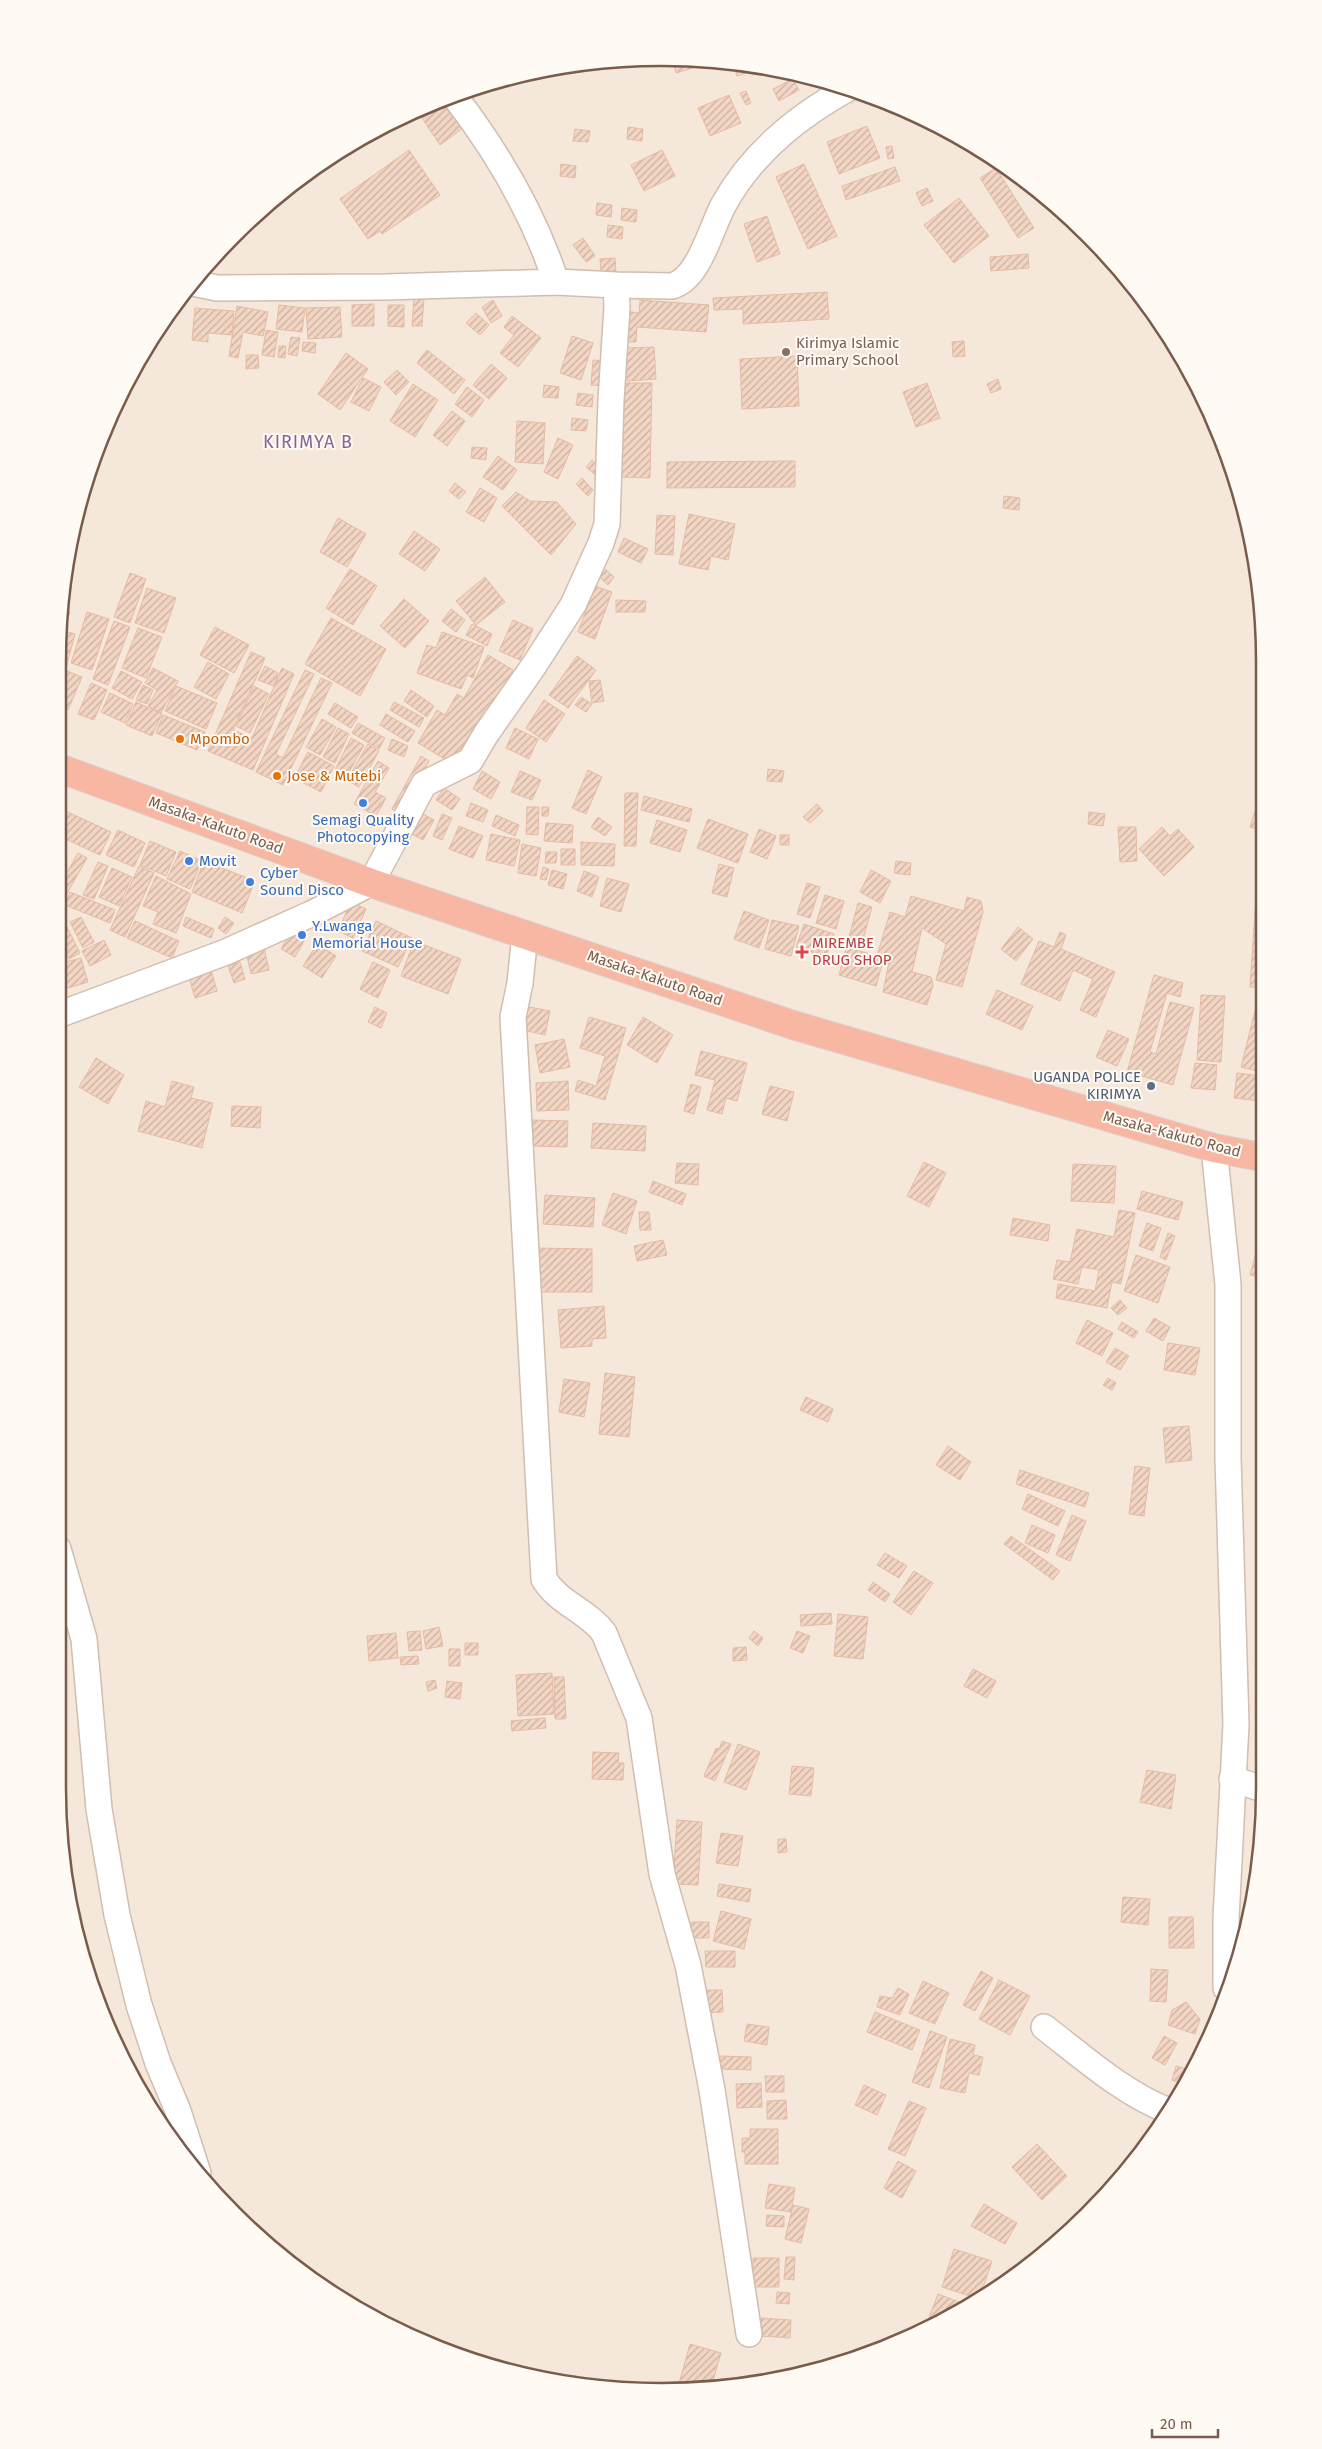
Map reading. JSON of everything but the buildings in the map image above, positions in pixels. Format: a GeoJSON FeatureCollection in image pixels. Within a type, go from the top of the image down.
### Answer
{"type":"FeatureCollection","features":[{"type":"Feature","properties":{"kind":"highway","name":"Masaka-Kakuto Road"},"geometry":{"type":"LineString","coordinates":[[66,771],[371,883],[793,1025],[1214,1148],[1256,1156]]}},
{"type":"Feature","properties":{"kind":"street"},"geometry":{"type":"LineString","coordinates":[[200,285],[218,288],[375,288],[556,282],[672,286],[681,283],[688,276],[706,246],[723,205],[743,174],[792,124],[821,103],[838,94]]}},
{"type":"Feature","properties":{"kind":"street"},"geometry":{"type":"LineString","coordinates":[[459,102],[482,133],[525,206],[556,282]]}},
{"type":"Feature","properties":{"kind":"street"},"geometry":{"type":"LineString","coordinates":[[66,1012],[226,952],[313,913],[371,883],[424,784],[470,761],[573,604],[601,543],[607,524],[611,400],[618,307],[616,285]]}},
{"type":"Feature","properties":{"kind":"street"},"geometry":{"type":"LineString","coordinates":[[525,934],[520,983],[513,1017],[544,1579],[552,1592],[596,1622],[604,1634],[639,1718],[662,1874],[688,1965],[712,2090],[749,2334]]}},
{"type":"Feature","properties":{"kind":"street"},"geometry":{"type":"LineString","coordinates":[[1214,1148],[1228,1284],[1228,1458],[1236,1724],[1226,1919],[1226,1972]]}},
{"type":"Feature","properties":{"kind":"street"},"geometry":{"type":"LineString","coordinates":[[66,1599],[84,1639],[99,1809],[117,1914],[142,2013],[191,2152]]}},
{"type":"Feature","properties":{"kind":"street"},"geometry":{"type":"LineString","coordinates":[[1232,1779],[1256,1787]]}},
{"type":"Feature","properties":{"kind":"street"},"geometry":{"type":"LineString","coordinates":[[1044,2027],[1093,2064],[1152,2104],[1162,2108]]}},
{"type":"Feature","properties":{"kind":"shaded area"},"geometry":{"type":"Polygon","coordinates":[[[661,66],[700,68],[739,71],[815,87],[852,98],[924,128],[991,166],[1053,214],[1082,240],[1108,269],[1156,331],[1194,398],[1224,470],[1235,507],[1251,583],[1256,661],[1256,1788],[1251,1866],[1244,1904],[1224,1979],[1194,2051],[1156,2118],[1133,2150],[1082,2209],[1023,2260],[991,2283],[924,2321],[852,2351],[815,2362],[739,2378],[661,2383],[583,2378],[545,2371],[470,2351],[433,2337],[364,2303],[331,2283],[299,2260],[240,2209],[214,2180],[166,2118],[128,2051],[112,2016],[98,1979],[78,1904],[71,1866],[66,1788],[66,661],[71,583],[78,545],[98,470],[128,398],[166,331],[189,299],[240,240],[269,214],[331,166],[364,146],[433,112],[470,98],[507,87],[583,71],[661,66]]]}},
{"type":"Feature","properties":{"kind":"place","name":"Kirimya Islamic Primary School"},"geometry":{"type":"Point","coordinates":[786,352]}},
{"type":"Feature","properties":{"kind":"place","name":"Mpombo"},"geometry":{"type":"Point","coordinates":[180,739]}},
{"type":"Feature","properties":{"kind":"place","name":"Jose & Mutebi"},"geometry":{"type":"Point","coordinates":[277,776]}},
{"type":"Feature","properties":{"kind":"place","name":"Semagi Quality Photocopying"},"geometry":{"type":"Point","coordinates":[363,803]}},
{"type":"Feature","properties":{"kind":"place","name":"Movit"},"geometry":{"type":"Point","coordinates":[189,861]}},
{"type":"Feature","properties":{"kind":"place","name":"Cyber Sound Disco"},"geometry":{"type":"Point","coordinates":[250,882]}},
{"type":"Feature","properties":{"kind":"place","name":"Y.Lwanga Memorial House"},"geometry":{"type":"Point","coordinates":[302,935]}},
{"type":"Feature","properties":{"kind":"place","name":"MIREMBE DRUG SHOP"},"geometry":{"type":"Point","coordinates":[802,952]}},
{"type":"Feature","properties":{"kind":"place","name":"UGANDA POLICE KIRIMYA"},"geometry":{"type":"Point","coordinates":[1151,1086]}},
{"type":"Feature","properties":{"kind":"district","name":"KIRIMYA B"},"geometry":{"type":"Point","coordinates":[308,442]}}]}
